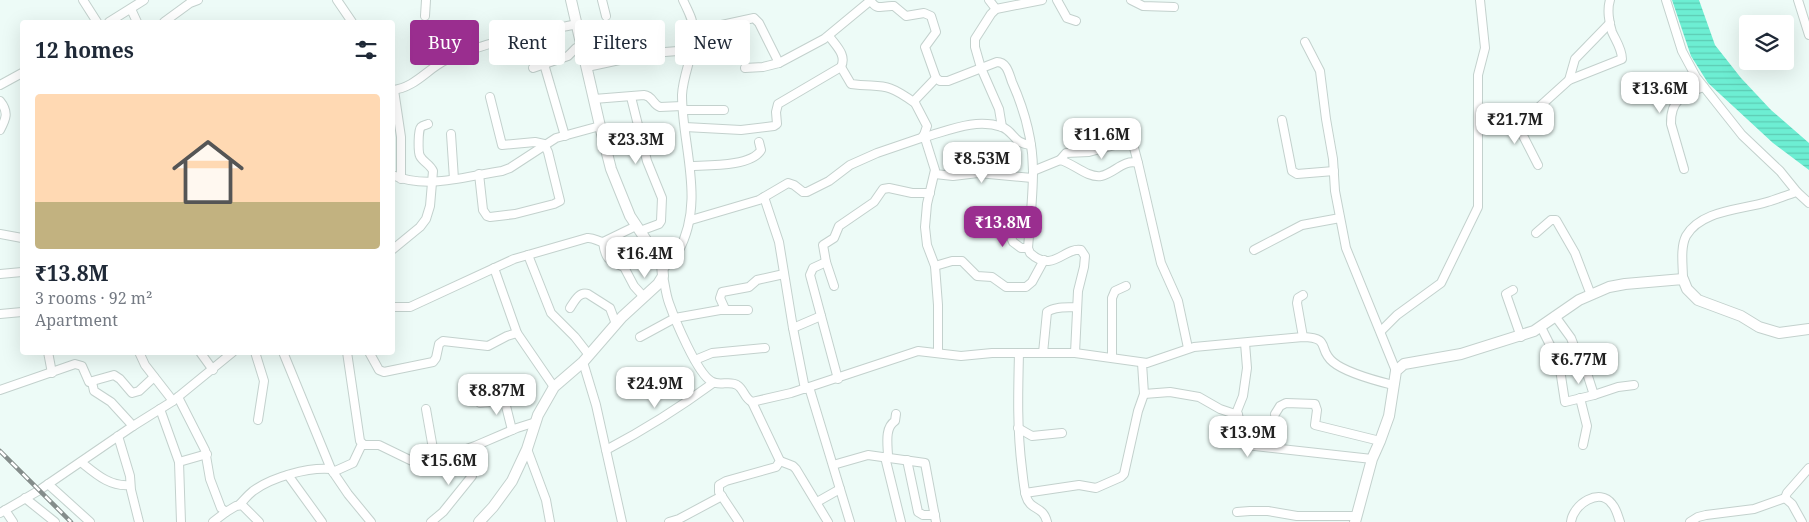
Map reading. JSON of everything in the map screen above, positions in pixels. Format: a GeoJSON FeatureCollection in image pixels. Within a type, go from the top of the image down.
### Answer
{"type":"FeatureCollection","features":[{"type":"Feature","properties":{"kind":"street"},"geometry":{"type":"LineString","coordinates":[[83,0],[96,20]]}},
{"type":"Feature","properties":{"kind":"street"},"geometry":{"type":"LineString","coordinates":[[112,20],[144,0]]}},
{"type":"Feature","properties":{"kind":"street"},"geometry":{"type":"LineString","coordinates":[[167,20],[190,3],[198,0]]}},
{"type":"Feature","properties":{"kind":"street"},"geometry":{"type":"LineString","coordinates":[[337,0],[351,20]]}},
{"type":"Feature","properties":{"kind":"street"},"geometry":{"type":"LineString","coordinates":[[425,16],[426,0]]}},
{"type":"Feature","properties":{"kind":"street"},"geometry":{"type":"LineString","coordinates":[[571,0],[576,20]]}},
{"type":"Feature","properties":{"kind":"street"},"geometry":{"type":"LineString","coordinates":[[602,0],[606,16]]}},
{"type":"Feature","properties":{"kind":"street"},"geometry":{"type":"LineString","coordinates":[[683,0],[692,20]]}},
{"type":"Feature","properties":{"kind":"street"},"geometry":{"type":"LineString","coordinates":[[988,0],[996,8]]}},
{"type":"Feature","properties":{"kind":"street"},"geometry":{"type":"LineString","coordinates":[[1002,127],[999,109],[974,47],[975,38],[996,8],[1042,0]]}},
{"type":"Feature","properties":{"kind":"street"},"geometry":{"type":"LineString","coordinates":[[1057,0],[1067,18],[1076,21]]}},
{"type":"Feature","properties":{"kind":"street"},"geometry":{"type":"LineString","coordinates":[[1131,0],[1143,6],[1174,6]]}},
{"type":"Feature","properties":{"kind":"street"},"geometry":{"type":"LineString","coordinates":[[1381,331],[1397,315],[1441,283],[1476,213],[1478,202],[1478,75],[1485,48],[1480,0]]}},
{"type":"Feature","properties":{"kind":"street"},"geometry":{"type":"LineString","coordinates":[[1478,120],[1538,108],[1569,80],[1622,59],[1622,54],[1610,23],[1608,5],[1610,0]]}},
{"type":"Feature","properties":{"kind":"street"},"geometry":{"type":"LineString","coordinates":[[1666,0],[1682,51],[1688,64],[1704,87],[1742,135],[1780,171],[1797,192],[1809,203]]}},
{"type":"Feature","properties":{"kind":"street"},"geometry":{"type":"LineString","coordinates":[[1798,0],[1809,35]]}},
{"type":"Feature","properties":{"kind":"street"},"geometry":{"type":"LineString","coordinates":[[745,68],[763,67],[779,63],[829,36],[870,1],[879,8],[894,6],[906,16],[924,13],[931,16],[936,32],[925,47],[936,78],[940,80],[948,81],[997,62],[1004,65],[1013,84],[1027,125],[1030,145],[1033,174],[1028,248],[1033,256],[1044,260],[1056,260],[1076,249],[1083,252],[1085,256],[1078,291],[1075,353]]}},
{"type":"Feature","properties":{"kind":"street"},"geometry":{"type":"LineString","coordinates":[[131,9],[136,20]]}},
{"type":"Feature","properties":{"kind":"street"},"geometry":{"type":"LineString","coordinates":[[745,20],[754,18],[759,24],[779,63]]}},
{"type":"Feature","properties":{"kind":"street"},"geometry":{"type":"LineString","coordinates":[[1569,80],[1575,59],[1610,23]]}},
{"type":"Feature","properties":{"kind":"street"},"geometry":{"type":"LineString","coordinates":[[395,89],[414,83],[444,61],[468,51],[492,43],[575,24]]}},
{"type":"Feature","properties":{"kind":"street"},"geometry":{"type":"LineString","coordinates":[[829,36],[844,57],[842,67],[851,84],[877,84],[893,88],[915,103],[926,122],[925,136],[935,174],[925,227],[927,245],[935,266],[938,305],[938,353]]}},
{"type":"Feature","properties":{"kind":"street"},"geometry":{"type":"LineString","coordinates":[[1237,512],[1250,510],[1268,511],[1297,516],[1355,519],[1372,458],[1389,416],[1396,371],[1350,260],[1335,191],[1320,71],[1305,42]]}},
{"type":"Feature","properties":{"kind":"street"},"geometry":{"type":"LineString","coordinates":[[565,57],[575,49]]}},
{"type":"Feature","properties":{"kind":"street"},"geometry":{"type":"LineString","coordinates":[[675,51],[652,53],[586,67],[612,169],[630,216],[660,260],[669,302],[695,360],[708,380],[718,384],[735,384],[752,402],[780,461],[796,469],[828,522]]}},
{"type":"Feature","properties":{"kind":"street"},"geometry":{"type":"LineString","coordinates":[[533,68],[541,65]]}},
{"type":"Feature","properties":{"kind":"street"},"geometry":{"type":"LineString","coordinates":[[544,65],[565,136]]}},
{"type":"Feature","properties":{"kind":"street"},"geometry":{"type":"LineString","coordinates":[[479,522],[509,485],[527,448],[536,422],[554,387],[586,358],[616,324],[658,284],[663,273],[678,253],[691,220],[692,192],[690,166],[682,108],[683,83],[687,65]]}},
{"type":"Feature","properties":{"kind":"street"},"geometry":{"type":"LineString","coordinates":[[685,128],[741,130],[774,126],[777,124],[776,112],[778,104],[842,67]]}},
{"type":"Feature","properties":{"kind":"street"},"geometry":{"type":"LineString","coordinates":[[0,85],[20,74]]}},
{"type":"Feature","properties":{"kind":"street"},"geometry":{"type":"LineString","coordinates":[[915,103],[917,97],[936,78]]}},
{"type":"Feature","properties":{"kind":"street"},"geometry":{"type":"LineString","coordinates":[[1684,169],[1671,118],[1681,97],[1704,87]]}},
{"type":"Feature","properties":{"kind":"street"},"geometry":{"type":"LineString","coordinates":[[594,99],[648,96],[660,107],[724,110]]}},
{"type":"Feature","properties":{"kind":"street"},"geometry":{"type":"LineString","coordinates":[[490,97],[502,145],[535,142],[544,144]]}},
{"type":"Feature","properties":{"kind":"street"},"geometry":{"type":"LineString","coordinates":[[395,307],[410,307],[514,259],[588,238],[604,242],[638,228],[659,224],[663,202],[647,161],[631,97]]}},
{"type":"Feature","properties":{"kind":"street"},"geometry":{"type":"LineString","coordinates":[[0,101],[7,112],[0,130]]}},
{"type":"Feature","properties":{"kind":"street"},"geometry":{"type":"LineString","coordinates":[[395,102],[401,137],[401,179]]}},
{"type":"Feature","properties":{"kind":"street"},"geometry":{"type":"LineString","coordinates":[[1512,114],[1538,165]]}},
{"type":"Feature","properties":{"kind":"street"},"geometry":{"type":"LineString","coordinates":[[1282,120],[1292,171],[1297,174],[1334,172]]}},
{"type":"Feature","properties":{"kind":"street"},"geometry":{"type":"LineString","coordinates":[[691,220],[755,202],[788,183],[803,192],[807,192],[830,181],[850,165],[877,153],[910,143],[925,136],[975,123],[1002,127],[1020,144],[1030,145]]}},
{"type":"Feature","properties":{"kind":"street"},"geometry":{"type":"LineString","coordinates":[[395,248],[420,227],[426,219],[430,206],[433,169],[421,158],[419,152],[420,131],[423,126],[428,124]]}},
{"type":"Feature","properties":{"kind":"street"},"geometry":{"type":"LineString","coordinates":[[395,176],[401,179],[432,183],[507,170],[544,144],[600,126]]}},
{"type":"Feature","properties":{"kind":"street"},"geometry":{"type":"LineString","coordinates":[[451,134],[454,179]]}},
{"type":"Feature","properties":{"kind":"street"},"geometry":{"type":"LineString","coordinates":[[690,166],[747,161],[759,154],[761,150],[759,142]]}},
{"type":"Feature","properties":{"kind":"street"},"geometry":{"type":"LineString","coordinates":[[935,174],[953,176],[978,172],[1033,174],[1060,160],[1066,153],[1089,152],[1126,142],[1133,144],[1161,263],[1178,301],[1188,348]]}},
{"type":"Feature","properties":{"kind":"street"},"geometry":{"type":"LineString","coordinates":[[479,174],[483,210],[487,216],[515,214],[559,203],[560,198],[548,152],[544,144]]}},
{"type":"Feature","properties":{"kind":"street"},"geometry":{"type":"LineString","coordinates":[[1060,160],[1094,176],[1107,174],[1124,164],[1138,163]]}},
{"type":"Feature","properties":{"kind":"street"},"geometry":{"type":"LineString","coordinates":[[834,286],[826,262],[823,245],[834,238],[839,226],[874,202],[883,188],[912,193],[930,193]]}},
{"type":"Feature","properties":{"kind":"street"},"geometry":{"type":"LineString","coordinates":[[1797,192],[1767,202],[1721,213],[1700,223],[1685,238],[1682,257],[1683,279],[1687,289],[1698,300],[1741,316],[1759,327],[1779,333],[1809,329]]}},
{"type":"Feature","properties":{"kind":"street"},"geometry":{"type":"LineString","coordinates":[[764,198],[778,234],[793,328],[807,388],[833,464],[850,522]]}},
{"type":"Feature","properties":{"kind":"street"},"geometry":{"type":"LineString","coordinates":[[1002,216],[1013,242],[1021,248],[1028,248]]}},
{"type":"Feature","properties":{"kind":"street"},"geometry":{"type":"LineString","coordinates":[[1254,250],[1302,225],[1340,218]]}},
{"type":"Feature","properties":{"kind":"street"},"geometry":{"type":"LineString","coordinates":[[1536,232],[1551,220],[1556,220],[1576,253],[1591,295]]}},
{"type":"Feature","properties":{"kind":"street"},"geometry":{"type":"LineString","coordinates":[[0,234],[20,238]]}},
{"type":"Feature","properties":{"kind":"street"},"geometry":{"type":"LineString","coordinates":[[604,242],[605,253],[609,260],[614,264],[624,267],[634,286],[644,297]]}},
{"type":"Feature","properties":{"kind":"street"},"geometry":{"type":"LineString","coordinates":[[528,256],[551,313],[575,337],[586,358],[622,522]]}},
{"type":"Feature","properties":{"kind":"street"},"geometry":{"type":"LineString","coordinates":[[935,266],[962,260],[977,276],[992,277],[1006,287],[1026,287],[1032,282],[1044,260]]}},
{"type":"Feature","properties":{"kind":"street"},"geometry":{"type":"LineString","coordinates":[[826,262],[813,268],[810,275],[838,378]]}},
{"type":"Feature","properties":{"kind":"street"},"geometry":{"type":"LineString","coordinates":[[494,268],[517,333],[554,387]]}},
{"type":"Feature","properties":{"kind":"street"},"geometry":{"type":"LineString","coordinates":[[0,274],[20,272]]}},
{"type":"Feature","properties":{"kind":"street"},"geometry":{"type":"LineString","coordinates":[[724,309],[720,298],[722,292],[749,287],[757,280],[784,274]]}},
{"type":"Feature","properties":{"kind":"street"},"geometry":{"type":"LineString","coordinates":[[1396,371],[1404,364],[1461,354],[1520,336],[1541,327],[1579,300],[1609,287],[1683,279]]}},
{"type":"Feature","properties":{"kind":"street"},"geometry":{"type":"LineString","coordinates":[[1112,357],[1112,298],[1115,291],[1126,286]]}},
{"type":"Feature","properties":{"kind":"street"},"geometry":{"type":"LineString","coordinates":[[1513,290],[1506,294],[1520,336]]}},
{"type":"Feature","properties":{"kind":"street"},"geometry":{"type":"LineString","coordinates":[[570,308],[580,295],[588,294],[610,308],[616,324]]}},
{"type":"Feature","properties":{"kind":"street"},"geometry":{"type":"LineString","coordinates":[[1303,294],[1298,298],[1297,303],[1303,337]]}},
{"type":"Feature","properties":{"kind":"street"},"geometry":{"type":"LineString","coordinates":[[1043,353],[1048,312],[1058,308],[1077,307]]}},
{"type":"Feature","properties":{"kind":"street"},"geometry":{"type":"LineString","coordinates":[[640,337],[675,318],[724,309],[748,310]]}},
{"type":"Feature","properties":{"kind":"street"},"geometry":{"type":"LineString","coordinates":[[0,314],[20,312]]}},
{"type":"Feature","properties":{"kind":"street"},"geometry":{"type":"LineString","coordinates":[[793,328],[821,316]]}},
{"type":"Feature","properties":{"kind":"street"},"geometry":{"type":"LineString","coordinates":[[1555,316],[1571,338],[1581,364],[1586,367],[1594,395]]}},
{"type":"Feature","properties":{"kind":"street"},"geometry":{"type":"LineString","coordinates":[[1541,327],[1559,363],[1565,402],[1618,388],[1634,386]]}},
{"type":"Feature","properties":{"kind":"street"},"geometry":{"type":"LineString","coordinates":[[372,355],[379,370],[384,372],[433,362],[436,358],[439,344],[442,341],[488,346],[517,333]]}},
{"type":"Feature","properties":{"kind":"street"},"geometry":{"type":"LineString","coordinates":[[752,402],[807,388],[913,352],[922,351],[961,356],[1075,353],[1112,357],[1142,363],[1152,362],[1188,348],[1303,337],[1318,339],[1330,358],[1338,365],[1377,381],[1393,384]]}},
{"type":"Feature","properties":{"kind":"street"},"geometry":{"type":"LineString","coordinates":[[1245,343],[1246,368],[1243,396],[1238,407],[1244,442],[1249,446],[1372,458]]}},
{"type":"Feature","properties":{"kind":"street"},"geometry":{"type":"LineString","coordinates":[[695,360],[712,353],[765,348]]}},
{"type":"Feature","properties":{"kind":"street"},"geometry":{"type":"LineString","coordinates":[[1019,353],[1017,409],[1025,493],[1029,503],[1044,512],[1047,522]]}},
{"type":"Feature","properties":{"kind":"street"},"geometry":{"type":"LineString","coordinates":[[49,355],[52,373]]}},
{"type":"Feature","properties":{"kind":"street"},"geometry":{"type":"LineString","coordinates":[[140,355],[154,377],[176,399],[207,454],[210,479],[221,508],[226,512]]}},
{"type":"Feature","properties":{"kind":"street"},"geometry":{"type":"LineString","coordinates":[[202,355],[213,370]]}},
{"type":"Feature","properties":{"kind":"street"},"geometry":{"type":"LineString","coordinates":[[13,522],[2,511],[48,484],[176,399],[230,355]]}},
{"type":"Feature","properties":{"kind":"street"},"geometry":{"type":"LineString","coordinates":[[256,355],[264,380],[258,420]]}},
{"type":"Feature","properties":{"kind":"street"},"geometry":{"type":"LineString","coordinates":[[285,355],[332,470],[348,494],[371,522]]}},
{"type":"Feature","properties":{"kind":"street"},"geometry":{"type":"LineString","coordinates":[[213,522],[239,505],[257,489],[288,475],[324,468],[332,470],[353,463],[362,444],[347,355]]}},
{"type":"Feature","properties":{"kind":"street"},"geometry":{"type":"LineString","coordinates":[[1025,493],[1079,484],[1096,488],[1124,474],[1138,411],[1144,394],[1142,363]]}},
{"type":"Feature","properties":{"kind":"street"},"geometry":{"type":"LineString","coordinates":[[0,390],[79,365],[82,366],[88,379],[92,382],[94,391],[111,402],[133,426]]}},
{"type":"Feature","properties":{"kind":"street"},"geometry":{"type":"LineString","coordinates":[[92,382],[114,375],[120,378],[130,391],[136,393],[154,377]]}},
{"type":"Feature","properties":{"kind":"street"},"geometry":{"type":"LineString","coordinates":[[606,450],[678,408],[713,383]]}},
{"type":"Feature","properties":{"kind":"street"},"geometry":{"type":"LineString","coordinates":[[1144,394],[1170,392],[1199,397],[1220,409],[1238,415]]}},
{"type":"Feature","properties":{"kind":"street"},"geometry":{"type":"LineString","coordinates":[[1580,398],[1587,426],[1583,444]]}},
{"type":"Feature","properties":{"kind":"street"},"geometry":{"type":"LineString","coordinates":[[480,403],[503,401],[512,430]]}},
{"type":"Feature","properties":{"kind":"street"},"geometry":{"type":"LineString","coordinates":[[1275,414],[1283,404],[1315,404],[1317,406],[1316,425],[1380,441]]}},
{"type":"Feature","properties":{"kind":"street"},"geometry":{"type":"LineString","coordinates":[[160,409],[179,462],[181,522]]}},
{"type":"Feature","properties":{"kind":"street"},"geometry":{"type":"LineString","coordinates":[[426,409],[435,460]]}},
{"type":"Feature","properties":{"kind":"street"},"geometry":{"type":"LineString","coordinates":[[896,414],[895,421],[888,429],[887,457],[901,522]]}},
{"type":"Feature","properties":{"kind":"street"},"geometry":{"type":"LineString","coordinates":[[362,444],[379,445],[418,464],[435,460],[536,422]]}},
{"type":"Feature","properties":{"kind":"street"},"geometry":{"type":"LineString","coordinates":[[1018,428],[1032,436],[1062,433]]}},
{"type":"Feature","properties":{"kind":"street"},"geometry":{"type":"LineString","coordinates":[[118,436],[130,476],[130,485],[139,522]]}},
{"type":"Feature","properties":{"kind":"street"},"geometry":{"type":"LineString","coordinates":[[527,448],[546,500],[550,522]]}},
{"type":"Feature","properties":{"kind":"street"},"geometry":{"type":"LineString","coordinates":[[431,522],[443,512],[472,476],[472,468],[463,450]]}},
{"type":"Feature","properties":{"kind":"street"},"geometry":{"type":"LineString","coordinates":[[179,462],[207,454]]}},
{"type":"Feature","properties":{"kind":"street"},"geometry":{"type":"LineString","coordinates":[[833,464],[864,455],[922,461],[927,466],[935,518],[918,512],[906,460]]}},
{"type":"Feature","properties":{"kind":"street"},"geometry":{"type":"LineString","coordinates":[[739,522],[718,488],[721,483],[776,467],[780,461]]}},
{"type":"Feature","properties":{"kind":"street"},"geometry":{"type":"LineString","coordinates":[[81,462],[114,484],[130,485]]}},
{"type":"Feature","properties":{"kind":"street"},"geometry":{"type":"LineString","coordinates":[[1690,522],[1706,515],[1760,508],[1785,498],[1787,493],[1809,468]]}},
{"type":"Feature","properties":{"kind":"street"},"geometry":{"type":"LineString","coordinates":[[288,475],[322,522]]}},
{"type":"Feature","properties":{"kind":"street"},"geometry":{"type":"LineString","coordinates":[[48,484],[90,522]]}},
{"type":"Feature","properties":{"kind":"street"},"geometry":{"type":"LineString","coordinates":[[817,502],[840,489]]}},
{"type":"Feature","properties":{"kind":"street"},"geometry":{"type":"LineString","coordinates":[[669,522],[680,520],[722,496]]}},
{"type":"Feature","properties":{"kind":"street"},"geometry":{"type":"LineString","coordinates":[[25,498],[55,522]]}},
{"type":"Feature","properties":{"kind":"street"},"geometry":{"type":"LineString","coordinates":[[1571,522],[1573,514],[1577,509],[1587,499],[1595,498],[1612,503],[1620,522]]}},
{"type":"Feature","properties":{"kind":"street"},"geometry":{"type":"LineString","coordinates":[[1785,498],[1792,504],[1802,522]]}},
{"type":"Feature","properties":{"kind":"street"},"geometry":{"type":"LineString","coordinates":[[239,505],[245,507],[259,522]]}},
{"type":"Feature","properties":{"kind":"shaded area"},"geometry":{"type":"Polygon","coordinates":[[[1672,0],[1699,0],[1715,45],[1741,78],[1771,110],[1809,143],[1809,170],[1773,143],[1708,83],[1691,56],[1672,0]]]}},
{"type":"Feature","properties":{"kind":"railway"},"geometry":{"type":"LineString","coordinates":[[0,451],[71,522]]}}]}
